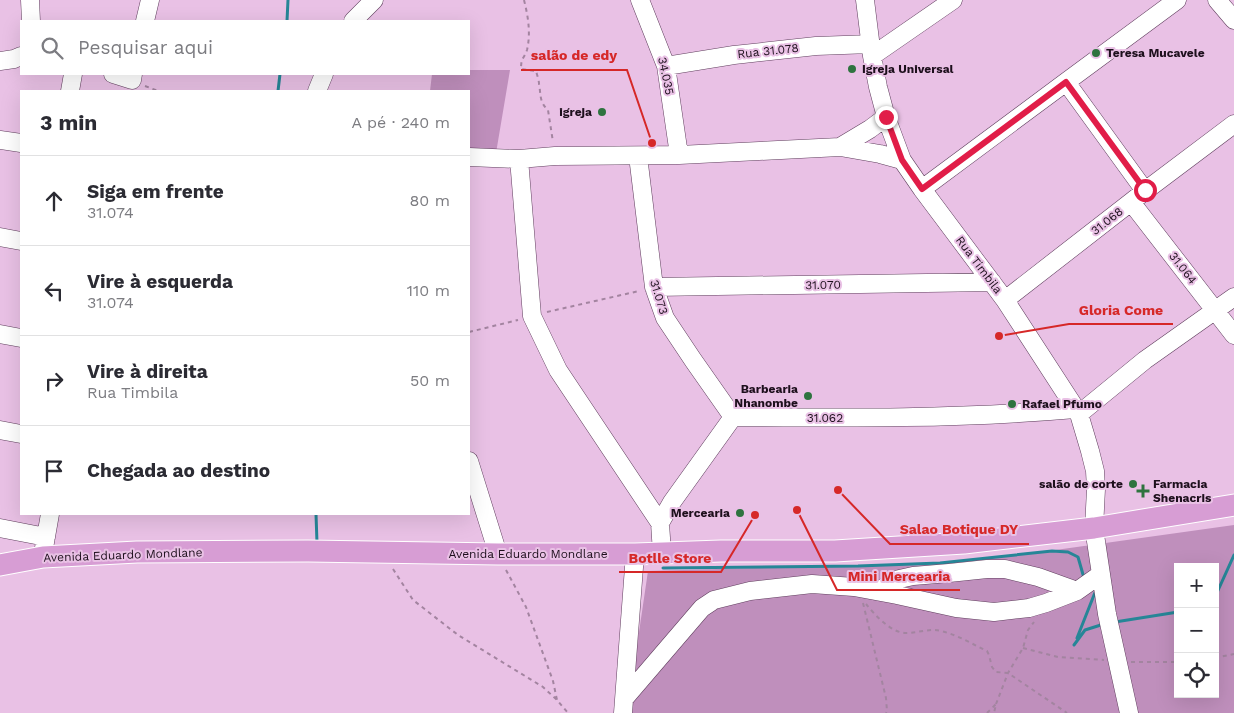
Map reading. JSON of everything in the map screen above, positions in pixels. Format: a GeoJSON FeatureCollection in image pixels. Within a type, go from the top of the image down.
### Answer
{"type":"FeatureCollection","features":[{"type":"Feature","properties":{"kind":"main road","name":"Avenida Eduardo Mondlane"},"geometry":{"type":"LineString","coordinates":[[0,566],[44,547],[137,552],[317,551],[498,554],[835,551],[964,543],[1233,509]]}},
{"type":"Feature","properties":{"kind":"street"},"geometry":{"type":"LineString","coordinates":[[30,0],[31,20]]}},
{"type":"Feature","properties":{"kind":"street"},"geometry":{"type":"LineString","coordinates":[[354,20],[374,0]]}},
{"type":"Feature","properties":{"kind":"street","name":"34.035"},"geometry":{"type":"LineString","coordinates":[[640,0],[666,66],[680,155]]}},
{"type":"Feature","properties":{"kind":"street","name":"Rua Timbila"},"geometry":{"type":"LineString","coordinates":[[865,0],[878,87],[886,117],[902,160],[1005,300],[1077,412],[1095,471],[1094,528],[1107,614],[1129,713]]}},
{"type":"Feature","properties":{"kind":"street"},"geometry":{"type":"LineString","coordinates":[[872,50],[953,0]]}},
{"type":"Feature","properties":{"kind":"street"},"geometry":{"type":"LineString","coordinates":[[922,189],[1177,0]]}},
{"type":"Feature","properties":{"kind":"street"},"geometry":{"type":"LineString","coordinates":[[1217,0],[1234,20]]}},
{"type":"Feature","properties":{"kind":"street"},"geometry":{"type":"LineString","coordinates":[[145,1],[145,20]]}},
{"type":"Feature","properties":{"kind":"street","name":"Rua 31.078"},"geometry":{"type":"LineString","coordinates":[[666,66],[743,54],[816,46],[872,50]]}},
{"type":"Feature","properties":{"kind":"street"},"geometry":{"type":"LineString","coordinates":[[0,61],[20,56]]}},
{"type":"Feature","properties":{"kind":"street"},"geometry":{"type":"LineString","coordinates":[[70,90],[73,75]]}},
{"type":"Feature","properties":{"kind":"street"},"geometry":{"type":"LineString","coordinates":[[116,75],[132,80],[133,75]]}},
{"type":"Feature","properties":{"kind":"street"},"geometry":{"type":"LineString","coordinates":[[317,90],[324,75]]}},
{"type":"Feature","properties":{"kind":"street"},"geometry":{"type":"LineString","coordinates":[[1066,82],[1145,190]]}},
{"type":"Feature","properties":{"kind":"street"},"geometry":{"type":"LineString","coordinates":[[840,147],[886,117]]}},
{"type":"Feature","properties":{"kind":"street","name":"31.068"},"geometry":{"type":"LineString","coordinates":[[1005,300],[1145,190],[1234,124]]}},
{"type":"Feature","properties":{"kind":"street"},"geometry":{"type":"LineString","coordinates":[[0,140],[20,143]]}},
{"type":"Feature","properties":{"kind":"street"},"geometry":{"type":"LineString","coordinates":[[470,157],[519,159],[554,156],[680,155],[840,147],[902,160]]}},
{"type":"Feature","properties":{"kind":"street","name":"31.073"},"geometry":{"type":"LineString","coordinates":[[638,156],[654,288],[665,318],[692,360],[733,417]]}},
{"type":"Feature","properties":{"kind":"street"},"geometry":{"type":"LineString","coordinates":[[519,159],[532,316],[558,370],[660,523],[662,553]]}},
{"type":"Feature","properties":{"kind":"street","name":"31.064"},"geometry":{"type":"LineString","coordinates":[[1131,202],[1234,335]]}},
{"type":"Feature","properties":{"kind":"street"},"geometry":{"type":"LineString","coordinates":[[0,237],[20,241]]}},
{"type":"Feature","properties":{"kind":"street","name":"31.070"},"geometry":{"type":"LineString","coordinates":[[654,288],[992,282]]}},
{"type":"Feature","properties":{"kind":"street"},"geometry":{"type":"LineString","coordinates":[[1077,412],[1145,360],[1234,297]]}},
{"type":"Feature","properties":{"kind":"street"},"geometry":{"type":"LineString","coordinates":[[0,334],[20,338]]}},
{"type":"Feature","properties":{"kind":"street","name":"31.062"},"geometry":{"type":"LineString","coordinates":[[733,417],[884,418],[1077,412]]}},
{"type":"Feature","properties":{"kind":"street"},"geometry":{"type":"LineString","coordinates":[[660,523],[672,502],[733,417]]}},
{"type":"Feature","properties":{"kind":"street"},"geometry":{"type":"LineString","coordinates":[[0,430],[20,434]]}},
{"type":"Feature","properties":{"kind":"street"},"geometry":{"type":"LineString","coordinates":[[470,464],[498,554]]}},
{"type":"Feature","properties":{"kind":"street"},"geometry":{"type":"LineString","coordinates":[[0,528],[44,547],[50,515]]}},
{"type":"Feature","properties":{"kind":"street"},"geometry":{"type":"LineString","coordinates":[[623,706],[636,554]]}},
{"type":"Feature","properties":{"kind":"street"},"geometry":{"type":"LineString","coordinates":[[879,591],[894,580],[913,576],[987,568],[1013,571],[1076,591]]}},
{"type":"Feature","properties":{"kind":"street"},"geometry":{"type":"LineString","coordinates":[[623,706],[702,608],[714,600],[750,591],[812,584],[854,587],[956,608],[994,612],[1029,608],[1046,603],[1076,591],[1101,574]]}},
{"type":"Feature","properties":{"kind":"path"},"geometry":{"type":"LineString","coordinates":[[524,0],[529,30],[527,50],[521,61],[521,69],[536,72],[540,86],[539,94],[544,107],[548,110],[554,156]]}},
{"type":"Feature","properties":{"kind":"path"},"geometry":{"type":"LineString","coordinates":[[470,332],[654,288]]}},
{"type":"Feature","properties":{"kind":"path"},"geometry":{"type":"LineString","coordinates":[[382,553],[413,600],[458,635],[543,687],[568,713]]}},
{"type":"Feature","properties":{"kind":"path"},"geometry":{"type":"LineString","coordinates":[[498,554],[526,607],[553,681],[557,700]]}},
{"type":"Feature","properties":{"kind":"path"},"geometry":{"type":"LineString","coordinates":[[886,713],[886,698],[862,600],[878,617],[892,628],[904,633],[931,629],[942,631],[960,637],[987,651],[992,667],[996,672],[1008,673],[1067,713]]}},
{"type":"Feature","properties":{"kind":"path"},"geometry":{"type":"LineString","coordinates":[[994,713],[1008,673],[1023,648],[1028,630],[1046,603]]}},
{"type":"Feature","properties":{"kind":"path"},"geometry":{"type":"LineString","coordinates":[[1023,648],[1058,657],[1174,662]]}},
{"type":"Feature","properties":{"kind":"path"},"geometry":{"type":"LineString","coordinates":[[1219,657],[1234,654]]}},
{"type":"Feature","properties":{"kind":"path"},"geometry":{"type":"LineString","coordinates":[[987,713],[996,704]]}},
{"type":"Feature","properties":{"kind":"shaded area"},"geometry":{"type":"Polygon","coordinates":[[[470,70],[510,70],[496,153],[470,152],[470,90],[430,90],[432,75],[470,75],[470,70]]]}},
{"type":"Feature","properties":{"kind":"shaded area"},"geometry":{"type":"Polygon","coordinates":[[[1234,525],[1234,713],[629,713],[629,700],[648,571],[938,563],[1034,553],[1234,525]]]}},
{"type":"Feature","properties":{"kind":"waterway"},"geometry":{"type":"LineString","coordinates":[[287,20],[288,0]]}},
{"type":"Feature","properties":{"kind":"waterway"},"geometry":{"type":"LineString","coordinates":[[278,90],[280,75]]}},
{"type":"Feature","properties":{"kind":"waterway"},"geometry":{"type":"LineString","coordinates":[[316,515],[317,543]]}},
{"type":"Feature","properties":{"kind":"waterway"},"geometry":{"type":"LineString","coordinates":[[663,568],[858,566],[940,563],[1052,551],[1068,552],[1078,557],[1084,578]]}},
{"type":"Feature","properties":{"kind":"waterway"},"geometry":{"type":"LineString","coordinates":[[1219,588],[1234,555]]}},
{"type":"Feature","properties":{"kind":"waterway"},"geometry":{"type":"LineString","coordinates":[[1077,638],[1096,590]]}},
{"type":"Feature","properties":{"kind":"waterway"},"geometry":{"type":"LineString","coordinates":[[1115,622],[1174,613]]}},
{"type":"Feature","properties":{"kind":"waterway"},"geometry":{"type":"LineString","coordinates":[[1074,645],[1085,630],[1104,624]]}},
{"type":"Feature","properties":{"kind":"place","name":"Teresa Mucavele"},"geometry":{"type":"Point","coordinates":[1096,53]}},
{"type":"Feature","properties":{"kind":"place","name":"Igreja Universal"},"geometry":{"type":"Point","coordinates":[852,69]}},
{"type":"Feature","properties":{"kind":"place","name":"igreja"},"geometry":{"type":"Point","coordinates":[602,112]}},
{"type":"Feature","properties":{"kind":"place","name":"salão de edy"},"geometry":{"type":"Point","coordinates":[652,143]}},
{"type":"Feature","properties":{"kind":"place","name":"Gloria Come"},"geometry":{"type":"Point","coordinates":[999,336]}},
{"type":"Feature","properties":{"kind":"place","name":"Barbearia Nhanombe"},"geometry":{"type":"Point","coordinates":[808,396]}},
{"type":"Feature","properties":{"kind":"place","name":"Rafael Pfumo"},"geometry":{"type":"Point","coordinates":[1012,404]}},
{"type":"Feature","properties":{"kind":"place","name":"salão de corte"},"geometry":{"type":"Point","coordinates":[1133,484]}},
{"type":"Feature","properties":{"kind":"place","name":"Salao Botique DY"},"geometry":{"type":"Point","coordinates":[838,490]}},
{"type":"Feature","properties":{"kind":"place","name":"Farmacia Shenacris"},"geometry":{"type":"Point","coordinates":[1143,491]}},
{"type":"Feature","properties":{"kind":"place","name":"Mini Mercearia"},"geometry":{"type":"Point","coordinates":[797,510]}},
{"type":"Feature","properties":{"kind":"place","name":"Mercearia"},"geometry":{"type":"Point","coordinates":[740,513]}},
{"type":"Feature","properties":{"kind":"place","name":"Botlle Store"},"geometry":{"type":"Point","coordinates":[755,515]}},
{"type":"Feature","properties":{"kind":"route"},"geometry":{"type":"LineString","coordinates":[[886,117],[902,160],[922,189],[1066,82],[1145,190]]}}]}
